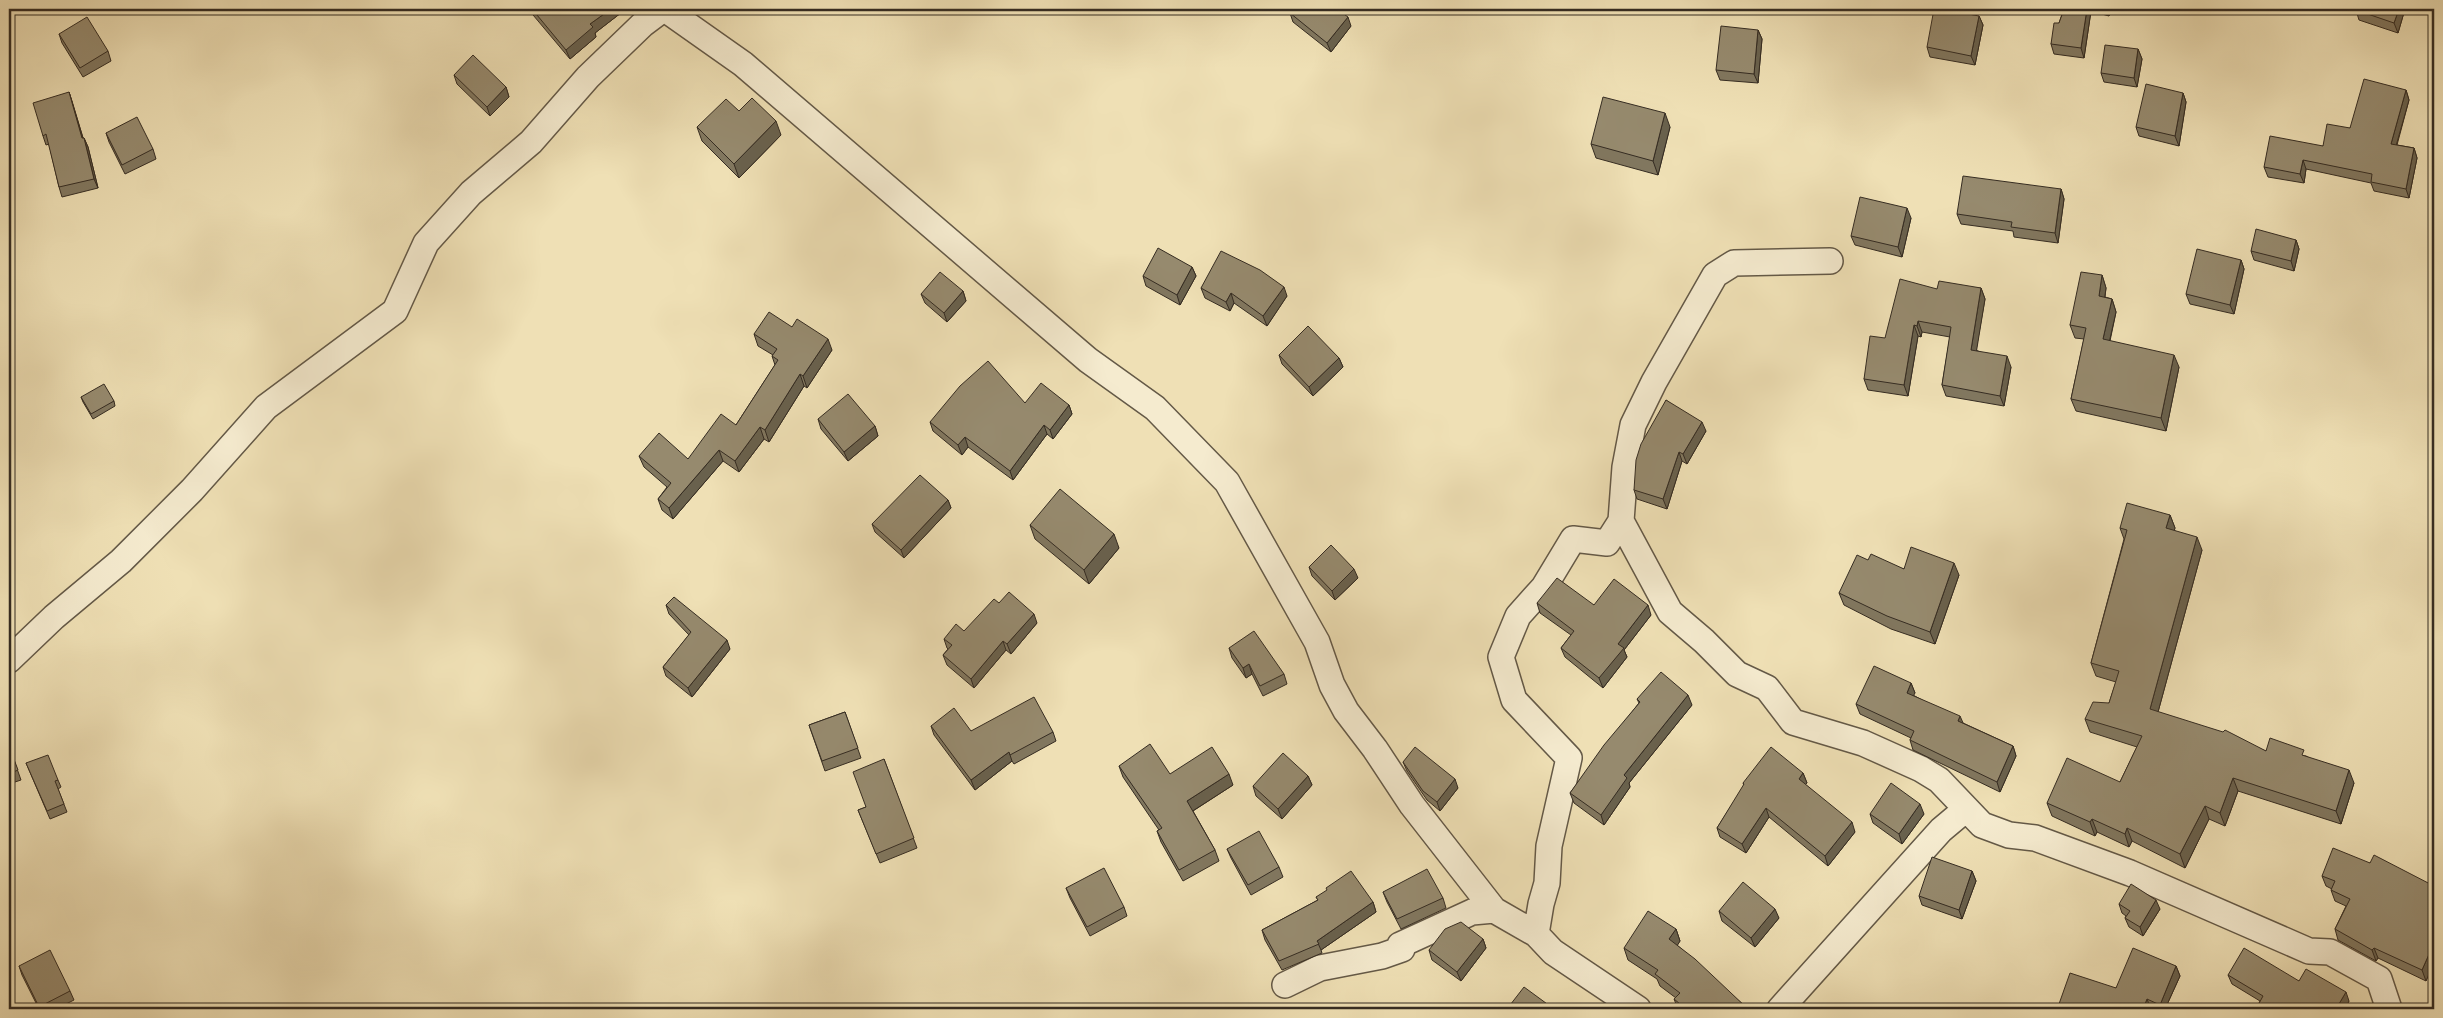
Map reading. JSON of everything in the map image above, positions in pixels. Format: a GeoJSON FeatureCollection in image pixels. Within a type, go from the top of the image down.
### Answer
{"type":"FeatureCollection","features":[{"type":"Feature","properties":{"kind":"street"},"geometry":{"type":"LineString","coordinates":[[9,660],[54,617],[121,561],[192,490],[266,407],[395,311],[426,243],[432,236],[471,193],[531,142],[588,77],[643,24],[664,9],[743,64],[1088,360],[1154,408],[1227,482],[1317,642],[1332,685],[1346,711],[1375,749],[1412,805],[1494,910],[1536,934],[1553,952],[1638,1009]]}},
{"type":"Feature","properties":{"kind":"street"},"geometry":{"type":"LineString","coordinates":[[1536,934],[1547,883],[1549,846],[1569,758],[1514,700],[1501,656],[1518,616],[1544,587],[1572,539],[1607,543],[1621,521],[1625,467],[1633,425],[1654,382],[1715,275],[1734,262],[1830,261]]}},
{"type":"Feature","properties":{"kind":"street"},"geometry":{"type":"LineString","coordinates":[[1621,521],[1670,612],[1704,641],[1737,674],[1767,688],[1794,722],[1863,743],[1897,757],[1939,780],[1982,825],[2009,835],[2036,838],[2130,873],[2309,951],[2330,952],[2378,979],[2390,1009]]}},
{"type":"Feature","properties":{"kind":"street"},"geometry":{"type":"LineString","coordinates":[[1780,1009],[1940,830],[1966,809]]}},
{"type":"Feature","properties":{"kind":"street"},"geometry":{"type":"LineString","coordinates":[[1286,985],[1320,968],[1382,956],[1402,949],[1400,945],[1472,912],[1494,910]]}},
{"type":"Feature","properties":{"kind":"building"},"geometry":{"type":"Polygon","coordinates":[[[532,9],[611,9],[590,24],[593,27],[566,50],[532,9]]]}},
{"type":"Feature","properties":{"kind":"building"},"geometry":{"type":"Polygon","coordinates":[[[1293,9],[1337,9],[1348,17],[1327,43],[1290,13],[1293,9]]]}},
{"type":"Feature","properties":{"kind":"building"},"geometry":{"type":"Polygon","coordinates":[[[1934,9],[1979,16],[1971,56],[1927,47],[1934,9]]]}},
{"type":"Feature","properties":{"kind":"building"},"geometry":{"type":"Polygon","coordinates":[[[2064,9],[2087,9],[2081,48],[2051,44],[2054,23],[2059,23],[2064,9]]]}},
{"type":"Feature","properties":{"kind":"building"},"geometry":{"type":"Polygon","coordinates":[[[2356,9],[2399,9],[2394,23],[2356,9]]]}},
{"type":"Feature","properties":{"kind":"building"},"geometry":{"type":"Polygon","coordinates":[[[87,17],[108,51],[80,68],[59,34],[87,17]]]}},
{"type":"Feature","properties":{"kind":"building"},"geometry":{"type":"Polygon","coordinates":[[[1721,26],[1758,30],[1754,74],[1716,70],[1721,26]]]}},
{"type":"Feature","properties":{"kind":"building"},"geometry":{"type":"Polygon","coordinates":[[[2105,45],[2138,49],[2134,78],[2101,73],[2105,45]]]}},
{"type":"Feature","properties":{"kind":"building"},"geometry":{"type":"Polygon","coordinates":[[[473,55],[506,87],[487,107],[454,75],[473,55]]]}},
{"type":"Feature","properties":{"kind":"building"},"geometry":{"type":"Polygon","coordinates":[[[2364,79],[2406,90],[2391,144],[2414,148],[2406,189],[2371,182],[2372,174],[2303,160],[2300,174],[2264,167],[2270,136],[2323,146],[2327,124],[2350,128],[2364,79]]]}},
{"type":"Feature","properties":{"kind":"building"},"geometry":{"type":"Polygon","coordinates":[[[2146,84],[2183,93],[2175,136],[2136,127],[2146,84]]]}},
{"type":"Feature","properties":{"kind":"building"},"geometry":{"type":"Polygon","coordinates":[[[69,92],[82,138],[84,138],[94,179],[59,187],[46,134],[43,136],[33,103],[69,92]]]}},
{"type":"Feature","properties":{"kind":"building"},"geometry":{"type":"Polygon","coordinates":[[[1603,97],[1665,113],[1653,161],[1591,144],[1603,97]]]}},
{"type":"Feature","properties":{"kind":"building"},"geometry":{"type":"Polygon","coordinates":[[[752,98],[776,121],[734,164],[697,127],[726,99],[739,111],[752,98]]]}},
{"type":"Feature","properties":{"kind":"building"},"geometry":{"type":"Polygon","coordinates":[[[137,117],[153,149],[122,165],[106,133],[137,117]]]}},
{"type":"Feature","properties":{"kind":"building"},"geometry":{"type":"Polygon","coordinates":[[[1963,176],[2061,189],[2055,233],[2011,227],[2012,222],[1957,214],[1963,176]]]}},
{"type":"Feature","properties":{"kind":"building"},"geometry":{"type":"Polygon","coordinates":[[[1860,197],[1907,208],[1898,247],[1851,236],[1860,197]]]}},
{"type":"Feature","properties":{"kind":"building"},"geometry":{"type":"Polygon","coordinates":[[[2256,229],[2296,240],[2291,261],[2251,251],[2256,229]]]}},
{"type":"Feature","properties":{"kind":"building"},"geometry":{"type":"Polygon","coordinates":[[[1158,248],[1192,267],[1177,295],[1143,276],[1158,248]]]}},
{"type":"Feature","properties":{"kind":"building"},"geometry":{"type":"Polygon","coordinates":[[[2197,249],[2241,260],[2230,305],[2186,294],[2197,249]]]}},
{"type":"Feature","properties":{"kind":"building"},"geometry":{"type":"Polygon","coordinates":[[[1221,251],[1260,270],[1284,287],[1263,316],[1231,293],[1226,302],[1201,288],[1221,251]]]}},
{"type":"Feature","properties":{"kind":"building"},"geometry":{"type":"Polygon","coordinates":[[[940,272],[963,291],[944,313],[921,294],[940,272]]]}},
{"type":"Feature","properties":{"kind":"building"},"geometry":{"type":"Polygon","coordinates":[[[2081,272],[2102,275],[2099,296],[2112,299],[2103,339],[2174,355],[2161,418],[2071,399],[2086,328],[2070,325],[2081,272]]]}},
{"type":"Feature","properties":{"kind":"building"},"geometry":{"type":"Polygon","coordinates":[[[1900,279],[1937,289],[1939,281],[1981,288],[1971,350],[2007,356],[2000,396],[1942,385],[1951,327],[1918,321],[1917,326],[1914,325],[1904,385],[1864,379],[1870,336],[1885,338],[1900,279]]]}},
{"type":"Feature","properties":{"kind":"building"},"geometry":{"type":"Polygon","coordinates":[[[769,312],[792,327],[797,319],[828,339],[803,376],[800,374],[765,430],[760,427],[735,461],[719,450],[669,508],[658,499],[671,483],[639,456],[659,433],[688,459],[721,414],[736,425],[778,360],[772,356],[777,349],[754,334],[769,312]]]}},
{"type":"Feature","properties":{"kind":"building"},"geometry":{"type":"Polygon","coordinates":[[[1308,326],[1339,358],[1309,387],[1279,355],[1308,326]]]}},
{"type":"Feature","properties":{"kind":"building"},"geometry":{"type":"Polygon","coordinates":[[[988,361],[1025,403],[1041,383],[1069,405],[1050,430],[1044,425],[1010,471],[965,437],[958,445],[930,422],[960,386],[988,361]]]}},
{"type":"Feature","properties":{"kind":"building"},"geometry":{"type":"Polygon","coordinates":[[[104,384],[114,401],[91,414],[81,397],[104,384]]]}},
{"type":"Feature","properties":{"kind":"building"},"geometry":{"type":"Polygon","coordinates":[[[848,394],[875,426],[844,452],[818,419],[848,394]]]}},
{"type":"Feature","properties":{"kind":"building"},"geometry":{"type":"Polygon","coordinates":[[[1666,400],[1702,422],[1683,454],[1679,452],[1663,499],[1634,490],[1636,460],[1641,444],[1666,400]]]}},
{"type":"Feature","properties":{"kind":"building"},"geometry":{"type":"Polygon","coordinates":[[[920,475],[948,500],[901,550],[872,524],[920,475]]]}},
{"type":"Feature","properties":{"kind":"building"},"geometry":{"type":"Polygon","coordinates":[[[1060,489],[1114,534],[1084,570],[1030,525],[1060,489]]]}},
{"type":"Feature","properties":{"kind":"building"},"geometry":{"type":"Polygon","coordinates":[[[2127,503],[2170,515],[2166,528],[2197,537],[2150,709],[2223,732],[2225,730],[2266,751],[2270,738],[2304,750],[2302,755],[2349,770],[2336,811],[2233,778],[2220,813],[2205,806],[2180,854],[2127,828],[2125,834],[2092,819],[2090,822],[2047,803],[2067,758],[2120,782],[2142,736],[2085,719],[2093,702],[2109,703],[2119,671],[2091,663],[2127,530],[2120,528],[2127,503]]]}},
{"type":"Feature","properties":{"kind":"building"},"geometry":{"type":"Polygon","coordinates":[[[1331,545],[1354,569],[1332,591],[1309,567],[1331,545]]]}},
{"type":"Feature","properties":{"kind":"building"},"geometry":{"type":"Polygon","coordinates":[[[1911,547],[1954,563],[1930,632],[1887,616],[1839,593],[1857,555],[1868,560],[1871,554],[1904,569],[1911,547]]]}},
{"type":"Feature","properties":{"kind":"building"},"geometry":{"type":"Polygon","coordinates":[[[1557,578],[1594,605],[1614,579],[1648,605],[1618,644],[1624,648],[1599,678],[1561,648],[1574,631],[1537,603],[1557,578]]]}},
{"type":"Feature","properties":{"kind":"building"},"geometry":{"type":"Polygon","coordinates":[[[1009,592],[1034,614],[1007,644],[1003,641],[971,679],[943,655],[952,645],[944,639],[956,624],[964,631],[994,599],[999,603],[1009,592]]]}},
{"type":"Feature","properties":{"kind":"building"},"geometry":{"type":"Polygon","coordinates":[[[674,597],[727,640],[688,688],[663,667],[691,632],[666,605],[674,597]]]}},
{"type":"Feature","properties":{"kind":"building"},"geometry":{"type":"Polygon","coordinates":[[[1254,631],[1284,674],[1260,686],[1249,664],[1243,668],[1229,648],[1254,631]]]}},
{"type":"Feature","properties":{"kind":"building"},"geometry":{"type":"Polygon","coordinates":[[[1874,666],[1911,683],[1907,693],[1960,716],[1958,721],[2013,746],[1997,782],[1910,740],[1914,731],[1856,704],[1874,666]]]}},
{"type":"Feature","properties":{"kind":"building"},"geometry":{"type":"Polygon","coordinates":[[[1661,672],[1688,695],[1624,775],[1627,778],[1601,815],[1570,793],[1604,745],[1640,702],[1637,699],[1661,672]]]}},
{"type":"Feature","properties":{"kind":"building"},"geometry":{"type":"Polygon","coordinates":[[[1034,697],[1053,732],[1010,755],[1009,752],[971,780],[931,726],[954,708],[971,731],[1034,697]]]}},
{"type":"Feature","properties":{"kind":"building"},"geometry":{"type":"Polygon","coordinates":[[[845,712],[858,748],[822,761],[809,725],[845,712]]]}},
{"type":"Feature","properties":{"kind":"building"},"geometry":{"type":"Polygon","coordinates":[[[1150,744],[1170,774],[1212,747],[1229,774],[1187,801],[1215,850],[1179,870],[1157,831],[1162,828],[1119,766],[1150,744]]]}},
{"type":"Feature","properties":{"kind":"building"},"geometry":{"type":"Polygon","coordinates":[[[9,746],[18,770],[9,774],[9,746]]]}},
{"type":"Feature","properties":{"kind":"building"},"geometry":{"type":"Polygon","coordinates":[[[1415,747],[1455,779],[1437,802],[1423,791],[1403,762],[1415,747]]]}},
{"type":"Feature","properties":{"kind":"building"},"geometry":{"type":"Polygon","coordinates":[[[1771,747],[1803,773],[1799,779],[1852,822],[1825,856],[1766,808],[1742,844],[1717,828],[1743,783],[1771,747]]]}},
{"type":"Feature","properties":{"kind":"building"},"geometry":{"type":"Polygon","coordinates":[[[1283,753],[1308,776],[1278,809],[1253,786],[1283,753]]]}},
{"type":"Feature","properties":{"kind":"building"},"geometry":{"type":"Polygon","coordinates":[[[48,755],[58,780],[55,781],[64,804],[47,811],[26,763],[48,755]]]}},
{"type":"Feature","properties":{"kind":"building"},"geometry":{"type":"Polygon","coordinates":[[[884,759],[914,838],[876,854],[858,810],[866,807],[853,772],[884,759]]]}},
{"type":"Feature","properties":{"kind":"building"},"geometry":{"type":"Polygon","coordinates":[[[1891,783],[1920,804],[1899,834],[1870,814],[1891,783]]]}},
{"type":"Feature","properties":{"kind":"building"},"geometry":{"type":"Polygon","coordinates":[[[1259,831],[1279,867],[1248,885],[1227,849],[1259,831]]]}},
{"type":"Feature","properties":{"kind":"building"},"geometry":{"type":"Polygon","coordinates":[[[2333,848],[2370,863],[2374,855],[2434,886],[2434,943],[2422,970],[2374,948],[2372,950],[2335,929],[2350,899],[2331,890],[2335,881],[2322,876],[2333,848]]]}},
{"type":"Feature","properties":{"kind":"building"},"geometry":{"type":"Polygon","coordinates":[[[1932,857],[1972,871],[1959,910],[1919,896],[1932,857]]]}},
{"type":"Feature","properties":{"kind":"building"},"geometry":{"type":"Polygon","coordinates":[[[1104,868],[1124,907],[1087,927],[1066,888],[1104,868]]]}},
{"type":"Feature","properties":{"kind":"building"},"geometry":{"type":"Polygon","coordinates":[[[1427,869],[1443,898],[1397,919],[1383,892],[1427,869]]]}},
{"type":"Feature","properties":{"kind":"building"},"geometry":{"type":"Polygon","coordinates":[[[1351,871],[1373,902],[1317,941],[1319,944],[1279,961],[1262,930],[1318,900],[1316,897],[1327,890],[1326,888],[1351,871]]]}},
{"type":"Feature","properties":{"kind":"building"},"geometry":{"type":"Polygon","coordinates":[[[1743,882],[1775,909],[1751,938],[1719,911],[1743,882]]]}},
{"type":"Feature","properties":{"kind":"building"},"geometry":{"type":"Polygon","coordinates":[[[2131,884],[2156,900],[2140,927],[2125,918],[2130,911],[2119,904],[2131,884]]]}},
{"type":"Feature","properties":{"kind":"building"},"geometry":{"type":"Polygon","coordinates":[[[1648,911],[1676,929],[1669,939],[1695,959],[1748,1009],[1686,1009],[1674,999],[1680,993],[1655,974],[1658,970],[1624,948],[1648,911]]]}},
{"type":"Feature","properties":{"kind":"building"},"geometry":{"type":"Polygon","coordinates":[[[1461,922],[1483,939],[1457,972],[1429,950],[1445,929],[1461,922]]]}},
{"type":"Feature","properties":{"kind":"building"},"geometry":{"type":"Polygon","coordinates":[[[2133,948],[2176,966],[2160,1005],[2147,999],[2143,1009],[2074,1009],[2059,1004],[2070,973],[2116,988],[2133,948]]]}},
{"type":"Feature","properties":{"kind":"building"},"geometry":{"type":"Polygon","coordinates":[[[2244,948],[2299,981],[2306,969],[2346,992],[2336,1009],[2256,1009],[2263,996],[2228,975],[2244,948]]]}},
{"type":"Feature","properties":{"kind":"building"},"geometry":{"type":"Polygon","coordinates":[[[50,950],[70,991],[39,1007],[19,966],[50,950]]]}},
{"type":"Feature","properties":{"kind":"building"},"geometry":{"type":"Polygon","coordinates":[[[1524,987],[1554,1009],[1507,1009],[1524,987]]]}}]}
